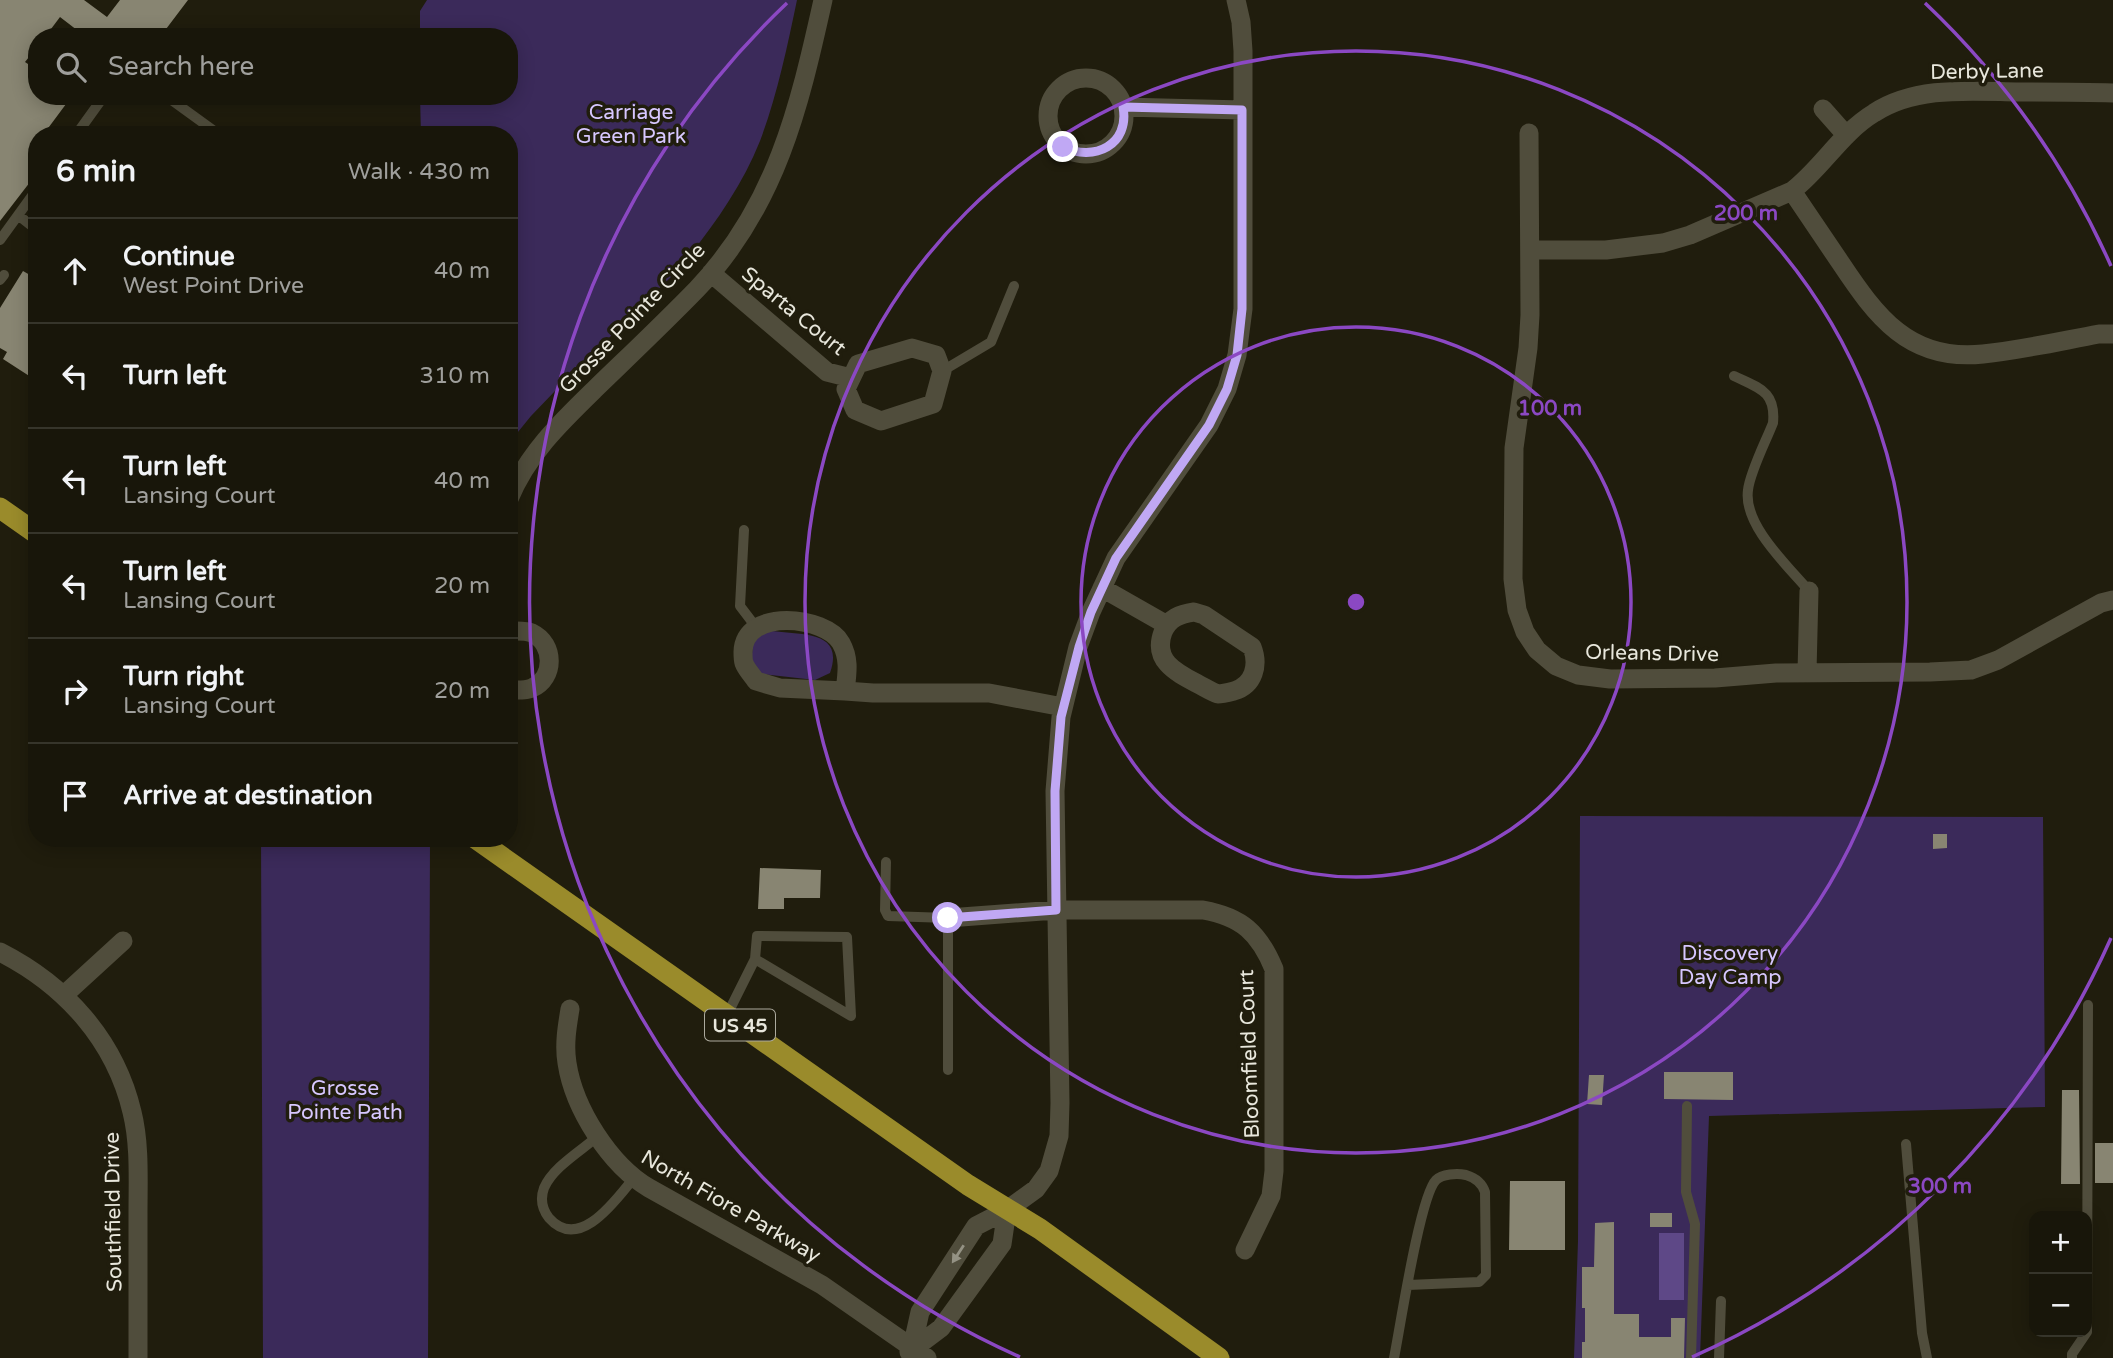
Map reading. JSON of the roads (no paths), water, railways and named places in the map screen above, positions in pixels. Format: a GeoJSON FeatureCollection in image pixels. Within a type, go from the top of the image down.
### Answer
{"type":"FeatureCollection","features":[{"type":"Feature","properties":{"kind":"main road"},"geometry":{"type":"LineString","coordinates":[[0,508],[28,528]]}},
{"type":"Feature","properties":{"kind":"main road","name":"US 45"},"geometry":{"type":"LineString","coordinates":[[488,847],[1007,1210],[1041,1229],[1219,1358]]}},
{"type":"Feature","properties":{"kind":"street","name":"Grosse Pointe Circle"},"geometry":{"type":"LineString","coordinates":[[518,483],[539,447],[711,273],[738,236],[771,178],[794,121],[823,0]]}},
{"type":"Feature","properties":{"kind":"street"},"geometry":{"type":"LineString","coordinates":[[914,1355],[920,1312],[976,1226],[1007,1210],[1036,1189],[1049,1171],[1059,1136],[1055,791],[1063,707],[1079,647],[1116,558],[1209,425],[1227,389],[1237,355],[1242,309],[1243,51],[1236,0]]}},
{"type":"Feature","properties":{"kind":"street","name":"Derby Lane"},"geometry":{"type":"LineString","coordinates":[[1531,250],[1606,250],[1663,243],[1690,235],[1792,191],[1803,183],[1846,135],[1875,112],[1914,96],[1944,91],[2113,93]]}},
{"type":"Feature","properties":{"kind":"street"},"geometry":{"type":"LineString","coordinates":[[1123,107],[1242,110]]}},
{"type":"Feature","properties":{"kind":"street"},"geometry":{"type":"LineString","coordinates":[[1823,109],[1846,135]]}},
{"type":"Feature","properties":{"kind":"street","name":"Orleans Drive"},"geometry":{"type":"LineString","coordinates":[[1529,133],[1531,250],[1528,348],[1514,448],[1513,579],[1517,610],[1525,632],[1537,650],[1556,666],[1578,675],[1610,679],[1971,670],[1998,660],[2101,603],[2113,600]]}},
{"type":"Feature","properties":{"kind":"street"},"geometry":{"type":"LineString","coordinates":[[1792,191],[1869,305],[1891,328],[1920,344],[1948,353],[1981,354],[2113,334]]}},
{"type":"Feature","properties":{"kind":"street","name":"Sparta Court"},"geometry":{"type":"LineString","coordinates":[[711,273],[827,372],[851,378]]}},
{"type":"Feature","properties":{"kind":"street","name":"Sparta Court"},"geometry":{"type":"LineString","coordinates":[[912,348],[936,355],[942,371],[933,404],[881,421],[855,410],[846,388],[851,378],[858,364],[912,348]]}},
{"type":"Feature","properties":{"kind":"street"},"geometry":{"type":"LineString","coordinates":[[1102,588],[1167,625]]}},
{"type":"Feature","properties":{"kind":"street"},"geometry":{"type":"LineString","coordinates":[[1807,672],[1809,591]]}},
{"type":"Feature","properties":{"kind":"street"},"geometry":{"type":"LineString","coordinates":[[1184,613],[1204,615],[1252,647],[1256,656],[1253,676],[1238,690],[1218,694],[1171,670],[1161,644],[1167,625],[1184,613]]}},
{"type":"Feature","properties":{"kind":"street"},"geometry":{"type":"LineString","coordinates":[[845,691],[848,661],[841,642],[826,628],[798,622],[769,622],[751,629],[743,642],[743,661],[756,681],[780,688],[873,694],[989,694],[1063,707]]}},
{"type":"Feature","properties":{"kind":"street"},"geometry":{"type":"LineString","coordinates":[[518,632],[533,634],[541,639],[550,656],[546,676],[540,683],[531,688],[518,689]]}},
{"type":"Feature","properties":{"kind":"street","name":"Bloomfield Court"},"geometry":{"type":"LineString","coordinates":[[948,918],[1056,910],[1203,910],[1223,914],[1249,929],[1266,948],[1274,970],[1274,1171],[1270,1196],[1245,1250]]}},
{"type":"Feature","properties":{"kind":"street"},"geometry":{"type":"LineString","coordinates":[[64,995],[123,941]]}},
{"type":"Feature","properties":{"kind":"street","name":"Southfield Drive"},"geometry":{"type":"LineString","coordinates":[[0,952],[30,968],[64,995],[98,1034],[119,1072],[133,1113],[138,1172],[138,1358]]}},
{"type":"Feature","properties":{"kind":"street","name":"North Fiore Parkway"},"geometry":{"type":"LineString","coordinates":[[570,1009],[565,1039],[566,1063],[572,1086],[581,1108],[598,1136],[633,1179],[810,1278],[914,1355]]}},
{"type":"Feature","properties":{"kind":"street"},"geometry":{"type":"LineString","coordinates":[[914,1355],[941,1328],[1002,1244],[1007,1210]]}},
{"type":"Feature","properties":{"kind":"lane"},"geometry":{"type":"LineString","coordinates":[[82,126],[98,105]]}},
{"type":"Feature","properties":{"kind":"lane"},"geometry":{"type":"LineString","coordinates":[[178,105],[207,126]]}},
{"type":"Feature","properties":{"kind":"lane"},"geometry":{"type":"LineString","coordinates":[[0,240],[28,201]]}},
{"type":"Feature","properties":{"kind":"lane"},"geometry":{"type":"LineString","coordinates":[[18,215],[28,223]]}},
{"type":"Feature","properties":{"kind":"lane"},"geometry":{"type":"LineString","coordinates":[[941,368],[991,342],[1014,286]]}},
{"type":"Feature","properties":{"kind":"lane"},"geometry":{"type":"LineString","coordinates":[[1734,376],[1761,389],[1772,402],[1774,412],[1773,423],[1748,489],[1748,508],[1758,529],[1809,591]]}},
{"type":"Feature","properties":{"kind":"lane"},"geometry":{"type":"LineString","coordinates":[[744,530],[740,606],[756,627]]}},
{"type":"Feature","properties":{"kind":"lane"},"geometry":{"type":"LineString","coordinates":[[886,862],[885,910],[888,916],[948,918],[947,1070]]}},
{"type":"Feature","properties":{"kind":"lane"},"geometry":{"type":"LineString","coordinates":[[727,1016],[754,959],[757,936],[847,937],[851,1016],[754,959]]}},
{"type":"Feature","properties":{"kind":"lane"},"geometry":{"type":"LineString","coordinates":[[2087,1274],[2088,1005]]}},
{"type":"Feature","properties":{"kind":"lane"},"geometry":{"type":"LineString","coordinates":[[1687,1106],[1686,1192],[1695,1224],[1691,1358]]}},
{"type":"Feature","properties":{"kind":"lane"},"geometry":{"type":"LineString","coordinates":[[598,1136],[552,1175],[544,1189],[541,1203],[554,1224],[564,1228],[589,1225],[617,1199],[633,1179]]}},
{"type":"Feature","properties":{"kind":"lane"},"geometry":{"type":"LineString","coordinates":[[1906,1144],[1927,1358]]}},
{"type":"Feature","properties":{"kind":"lane"},"geometry":{"type":"LineString","coordinates":[[1394,1358],[1408,1285],[1423,1209],[1432,1185],[1437,1178],[1449,1175],[1465,1175],[1477,1180],[1485,1192],[1484,1279],[1479,1282],[1408,1285]]}},
{"type":"Feature","properties":{"kind":"lane"},"geometry":{"type":"LineString","coordinates":[[1719,1358],[1721,1301]]}},
{"type":"Feature","properties":{"kind":"lane"},"geometry":{"type":"LineString","coordinates":[[2072,1358],[2084,1337]]}},
{"type":"Feature","properties":{"kind":"park label","name":"Carriage Green Park"},"geometry":{"type":"Point","coordinates":[631,124]}},
{"type":"Feature","properties":{"kind":"park label","name":"Discovery Day Camp"},"geometry":{"type":"Point","coordinates":[1730,965]}},
{"type":"Feature","properties":{"kind":"park label","name":"Grosse Pointe Path"},"geometry":{"type":"Point","coordinates":[345,1100]}}]}
